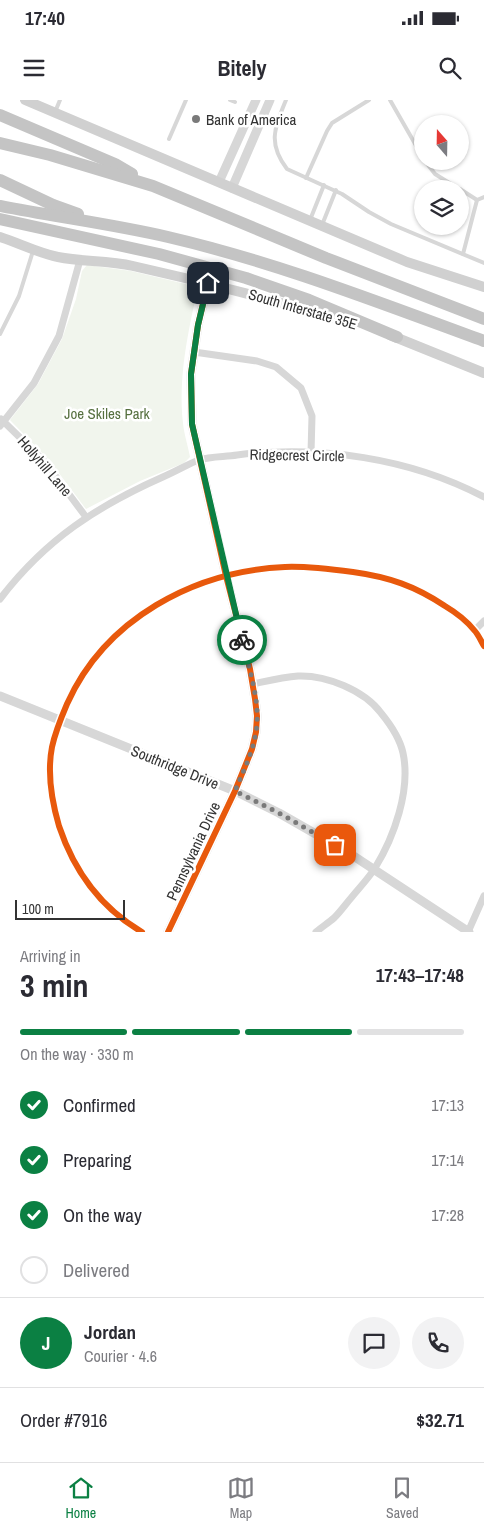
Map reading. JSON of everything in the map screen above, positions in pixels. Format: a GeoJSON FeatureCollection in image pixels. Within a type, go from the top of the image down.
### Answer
{"type":"FeatureCollection","features":[{"type":"Feature","properties":{"kind":"highway"},"geometry":{"type":"LineString","coordinates":[[0,115],[116,164],[153,186]]}},
{"type":"Feature","properties":{"kind":"highway"},"geometry":{"type":"LineString","coordinates":[[0,143],[58,157],[153,186],[326,258],[484,319]]}},
{"type":"Feature","properties":{"kind":"highway"},"geometry":{"type":"LineString","coordinates":[[0,180],[53,205],[106,224]]}},
{"type":"Feature","properties":{"kind":"highway"},"geometry":{"type":"LineString","coordinates":[[0,206],[169,237],[299,274],[484,341]]}},
{"type":"Feature","properties":{"kind":"highway"},"geometry":{"type":"LineString","coordinates":[[0,219],[160,254],[246,278],[310,300],[397,337]]}},
{"type":"Feature","properties":{"kind":"highway"},"geometry":{"type":"LineString","coordinates":[[412,291],[484,312]]}},
{"type":"Feature","properties":{"kind":"main road"},"geometry":{"type":"LineString","coordinates":[[25,100],[322,224],[407,262],[484,287]]}},
{"type":"Feature","properties":{"kind":"main road","name":"South Interstate 35E"},"geometry":{"type":"LineString","coordinates":[[0,237],[52,255],[131,265],[286,303],[397,337],[484,373]]}},
{"type":"Feature","properties":{"kind":"street"},"geometry":{"type":"LineString","coordinates":[[219,182],[256,100]]}},
{"type":"Feature","properties":{"kind":"street"},"geometry":{"type":"LineString","coordinates":[[232,188],[270,100]]}},
{"type":"Feature","properties":{"kind":"street"},"geometry":{"type":"LineString","coordinates":[[1,422],[34,383],[59,336],[80,260]]}},
{"type":"Feature","properties":{"kind":"street","name":"Pennsylvania Drive"},"geometry":{"type":"LineString","coordinates":[[168,932],[235,791],[252,749],[257,716],[253,684],[226,576],[192,424],[191,374],[198,325],[208,283]]}},
{"type":"Feature","properties":{"kind":"street"},"geometry":{"type":"LineString","coordinates":[[194,352],[257,361],[276,368],[301,388],[312,416],[311,453]]}},
{"type":"Feature","properties":{"kind":"street","name":"Hollyhill Lane"},"geometry":{"type":"LineString","coordinates":[[1,422],[45,462],[86,517]]}},
{"type":"Feature","properties":{"kind":"street","name":"Ridgecrest Circle"},"geometry":{"type":"LineString","coordinates":[[0,599],[22,572],[51,544],[86,517],[120,496],[200,460],[264,452],[355,456],[389,462],[435,476],[472,490],[484,497]]}},
{"type":"Feature","properties":{"kind":"street"},"geometry":{"type":"LineString","coordinates":[[142,932],[112,911],[85,881],[66,846],[53,807],[50,779],[52,748],[60,720],[73,692],[107,644],[129,623],[173,595],[226,576],[283,567],[305,566],[370,574],[397,581],[425,592],[458,614],[475,630],[484,646]]}},
{"type":"Feature","properties":{"kind":"street"},"geometry":{"type":"LineString","coordinates":[[475,630],[484,621]]}},
{"type":"Feature","properties":{"kind":"street"},"geometry":{"type":"LineString","coordinates":[[253,684],[298,676],[320,678],[354,690],[374,703],[387,720],[403,752],[404,792],[384,851],[374,870],[335,918],[316,932]]}},
{"type":"Feature","properties":{"kind":"street","name":"Southridge Drive"},"geometry":{"type":"LineString","coordinates":[[0,696],[235,791],[279,813],[349,853],[468,932]]}},
{"type":"Feature","properties":{"kind":"street"},"geometry":{"type":"LineString","coordinates":[[468,932],[484,896]]}},
{"type":"Feature","properties":{"kind":"lane"},"geometry":{"type":"LineString","coordinates":[[55,113],[60,100]]}},
{"type":"Feature","properties":{"kind":"lane"},"geometry":{"type":"LineString","coordinates":[[169,139],[186,100]]}},
{"type":"Feature","properties":{"kind":"lane"},"geometry":{"type":"LineString","coordinates":[[286,100],[274,133],[275,147],[287,169],[336,190],[391,224],[484,263]]}},
{"type":"Feature","properties":{"kind":"lane"},"geometry":{"type":"LineString","coordinates":[[306,178],[332,123],[370,100]]}},
{"type":"Feature","properties":{"kind":"lane"},"geometry":{"type":"LineString","coordinates":[[390,100],[414,142]]}},
{"type":"Feature","properties":{"kind":"lane"},"geometry":{"type":"LineString","coordinates":[[432,170],[445,180]]}},
{"type":"Feature","properties":{"kind":"lane"},"geometry":{"type":"LineString","coordinates":[[310,220],[324,185]]}},
{"type":"Feature","properties":{"kind":"lane"},"geometry":{"type":"LineString","coordinates":[[322,224],[336,190]]}},
{"type":"Feature","properties":{"kind":"lane"},"geometry":{"type":"LineString","coordinates":[[469,195],[477,200],[484,198]]}},
{"type":"Feature","properties":{"kind":"lane"},"geometry":{"type":"LineString","coordinates":[[463,254],[477,200]]}},
{"type":"Feature","properties":{"kind":"lane"},"geometry":{"type":"LineString","coordinates":[[0,334],[19,296],[34,249]]}},
{"type":"Feature","properties":{"kind":"green space","name":"Joe Skiles Park"},"geometry":{"type":"Polygon","coordinates":[[[87,265],[131,271],[198,287],[188,338],[182,389],[183,423],[190,457],[184,463],[140,481],[86,509],[49,460],[10,420],[38,384],[62,339],[76,299],[82,271],[87,265]]]}},
{"type":"Feature","properties":{"kind":"cycle path"},"geometry":{"type":"LineString","coordinates":[[168,932],[235,791],[252,749],[257,716],[250,669],[226,576],[192,424],[191,374],[198,325],[208,283]]}},
{"type":"Feature","properties":{"kind":"cycle path"},"geometry":{"type":"LineString","coordinates":[[142,932],[114,912],[81,873],[59,826],[52,797],[50,777],[52,747],[58,725],[67,704],[84,674],[104,647],[129,624],[156,605],[186,590],[218,578],[251,571],[285,567],[310,567],[366,574],[401,583],[434,599],[460,616],[468,623],[484,646]]}},
{"type":"Feature","properties":{"kind":"way so far"},"geometry":{"type":"LineString","coordinates":[[242,640],[253,684],[257,716],[252,749],[235,791],[279,813],[335,845]]}},
{"type":"Feature","properties":{"kind":"place","name":"Bank of America"},"geometry":{"type":"Point","coordinates":[196,119]}},
{"type":"Feature","properties":{"kind":"route"},"geometry":{"type":"LineString","coordinates":[[208,283],[198,325],[191,374],[192,424],[242,640]]}}]}
